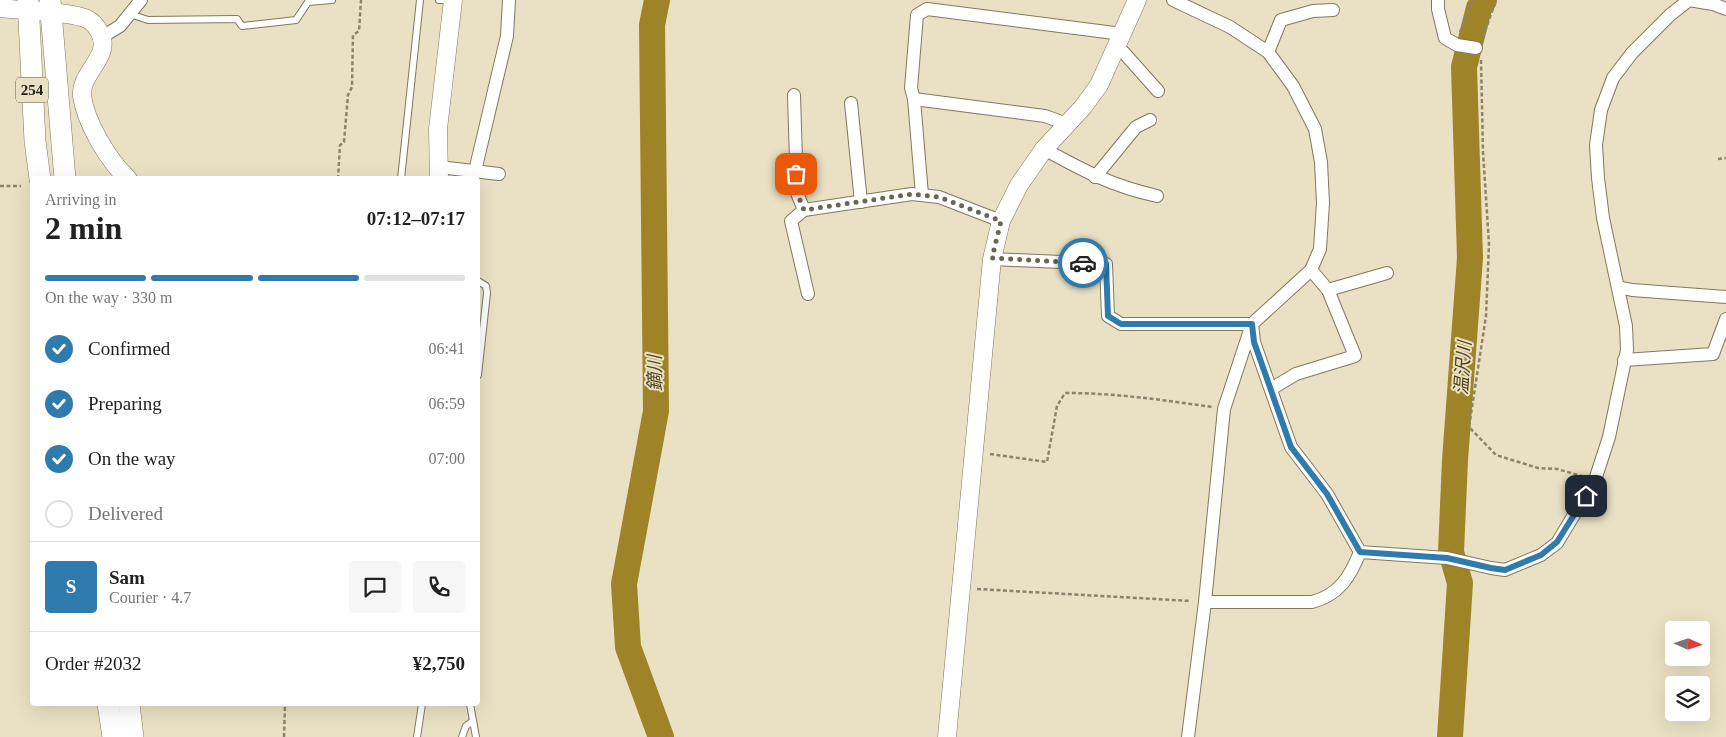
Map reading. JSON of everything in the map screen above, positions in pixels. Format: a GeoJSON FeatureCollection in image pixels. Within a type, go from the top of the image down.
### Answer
{"type":"FeatureCollection","features":[{"type":"Feature","properties":{"kind":"highway","name":"254"},"geometry":{"type":"LineString","coordinates":[[28,6],[35,141],[31,176]]}},
{"type":"Feature","properties":{"kind":"highway","name":"254"},"geometry":{"type":"LineString","coordinates":[[50,6],[65,176]]}},
{"type":"Feature","properties":{"kind":"highway"},"geometry":{"type":"LineString","coordinates":[[108,706],[113,737]]}},
{"type":"Feature","properties":{"kind":"highway"},"geometry":{"type":"LineString","coordinates":[[129,706],[133,737]]}},
{"type":"Feature","properties":{"kind":"street"},"geometry":{"type":"LineString","coordinates":[[102,37],[120,26],[141,0]]}},
{"type":"Feature","properties":{"kind":"street"},"geometry":{"type":"LineString","coordinates":[[453,0],[438,129],[439,173],[475,171],[499,174]]}},
{"type":"Feature","properties":{"kind":"street"},"geometry":{"type":"LineString","coordinates":[[475,171],[507,36],[509,0]]}},
{"type":"Feature","properties":{"kind":"street"},"geometry":{"type":"LineString","coordinates":[[947,737],[992,258],[1001,221],[1019,185],[1044,149],[1083,107],[1099,85],[1137,0]]}},
{"type":"Feature","properties":{"kind":"street"},"geometry":{"type":"LineString","coordinates":[[1172,0],[1230,27],[1268,52],[1293,86],[1315,130],[1323,203],[1320,250],[1311,270],[1252,324],[1224,409],[1205,602],[1188,737]]}},
{"type":"Feature","properties":{"kind":"street"},"geometry":{"type":"LineString","coordinates":[[1438,0],[1438,9],[1445,38],[1457,45],[1479,48]]}},
{"type":"Feature","properties":{"kind":"street"},"geometry":{"type":"LineString","coordinates":[[1360,552],[1447,558],[1505,570],[1541,555],[1557,542],[1595,480],[1608,437],[1624,360],[1626,326],[1603,218],[1596,145],[1601,110],[1613,78],[1632,53],[1670,15],[1689,0],[1713,4],[1726,9]]}},
{"type":"Feature","properties":{"kind":"street"},"geometry":{"type":"LineString","coordinates":[[0,8],[50,6],[86,18],[96,25],[102,37],[102,50],[84,80],[82,94],[91,122],[104,149],[126,176]]}},
{"type":"Feature","properties":{"kind":"street"},"geometry":{"type":"LineString","coordinates":[[922,195],[914,99],[911,88],[917,15],[927,9],[1119,40],[1158,91]]}},
{"type":"Feature","properties":{"kind":"street"},"geometry":{"type":"LineString","coordinates":[[1268,52],[1281,20],[1312,11],[1333,10]]}},
{"type":"Feature","properties":{"kind":"street"},"geometry":{"type":"LineString","coordinates":[[794,95],[797,193],[804,210]]}},
{"type":"Feature","properties":{"kind":"street"},"geometry":{"type":"LineString","coordinates":[[914,99],[1045,116],[1067,124]]}},
{"type":"Feature","properties":{"kind":"street"},"geometry":{"type":"LineString","coordinates":[[851,102],[861,202]]}},
{"type":"Feature","properties":{"kind":"street"},"geometry":{"type":"LineString","coordinates":[[1094,177],[1136,127],[1150,120]]}},
{"type":"Feature","properties":{"kind":"street"},"geometry":{"type":"LineString","coordinates":[[1044,149],[1094,177],[1134,191],[1157,196]]}},
{"type":"Feature","properties":{"kind":"street"},"geometry":{"type":"LineString","coordinates":[[808,294],[791,221],[804,210],[912,194],[939,197],[1001,221]]}},
{"type":"Feature","properties":{"kind":"street"},"geometry":{"type":"LineString","coordinates":[[992,258],[1106,264],[1108,316],[1121,324],[1252,324]]}},
{"type":"Feature","properties":{"kind":"street"},"geometry":{"type":"LineString","coordinates":[[1271,389],[1296,374],[1355,356],[1328,290],[1311,270]]}},
{"type":"Feature","properties":{"kind":"street"},"geometry":{"type":"LineString","coordinates":[[1328,290],[1387,273]]}},
{"type":"Feature","properties":{"kind":"street"},"geometry":{"type":"LineString","coordinates":[[1618,287],[1632,290],[1726,297]]}},
{"type":"Feature","properties":{"kind":"street"},"geometry":{"type":"LineString","coordinates":[[1624,360],[1713,354],[1726,319]]}},
{"type":"Feature","properties":{"kind":"street"},"geometry":{"type":"LineString","coordinates":[[1252,324],[1254,342],[1291,447],[1327,494],[1360,552]]}},
{"type":"Feature","properties":{"kind":"street"},"geometry":{"type":"LineString","coordinates":[[1205,602],[1312,602],[1325,599],[1340,588],[1352,572],[1360,552]]}},
{"type":"Feature","properties":{"kind":"lane"},"geometry":{"type":"LineString","coordinates":[[130,14],[148,20],[237,19],[242,26],[296,20],[308,2],[332,0]]}},
{"type":"Feature","properties":{"kind":"lane"},"geometry":{"type":"LineString","coordinates":[[401,176],[420,0]]}},
{"type":"Feature","properties":{"kind":"lane"},"geometry":{"type":"LineString","coordinates":[[439,0],[453,0]]}},
{"type":"Feature","properties":{"kind":"lane"},"geometry":{"type":"LineString","coordinates":[[480,282],[486,286],[487,293],[480,357]]}},
{"type":"Feature","properties":{"kind":"lane"},"geometry":{"type":"LineString","coordinates":[[417,737],[422,706]]}},
{"type":"Feature","properties":{"kind":"lane"},"geometry":{"type":"LineString","coordinates":[[470,706],[476,737]]}},
{"type":"Feature","properties":{"kind":"lane"},"geometry":{"type":"LineString","coordinates":[[462,737],[466,726],[473,721]]}},
{"type":"Feature","properties":{"kind":"path"},"geometry":{"type":"LineString","coordinates":[[338,176],[340,145],[344,142],[348,95],[352,87],[353,35],[359,31],[361,0]]}},
{"type":"Feature","properties":{"kind":"path"},"geometry":{"type":"LineString","coordinates":[[1457,45],[1473,0]]}},
{"type":"Feature","properties":{"kind":"path"},"geometry":{"type":"LineString","coordinates":[[1496,0],[1479,48],[1489,244],[1486,316],[1469,427],[1496,455],[1538,468],[1557,470],[1595,480]]}},
{"type":"Feature","properties":{"kind":"path"},"geometry":{"type":"LineString","coordinates":[[1718,159],[1726,158]]}},
{"type":"Feature","properties":{"kind":"path"},"geometry":{"type":"LineString","coordinates":[[0,186],[30,182]]}},
{"type":"Feature","properties":{"kind":"path"},"geometry":{"type":"LineString","coordinates":[[974,451],[1047,462],[1058,406],[1065,393],[1100,393],[1142,397],[1224,409]]}},
{"type":"Feature","properties":{"kind":"path"},"geometry":{"type":"LineString","coordinates":[[961,588],[1205,602]]}},
{"type":"Feature","properties":{"kind":"path"},"geometry":{"type":"LineString","coordinates":[[284,737],[286,706]]}},
{"type":"Feature","properties":{"kind":"waterway","name":"鏑川"},"geometry":{"type":"LineString","coordinates":[[657,0],[652,25],[656,411],[624,584],[628,647],[661,737]]}},
{"type":"Feature","properties":{"kind":"waterway","name":"温沢川"},"geometry":{"type":"LineString","coordinates":[[1450,737],[1460,583],[1451,552],[1455,460],[1470,258],[1464,67],[1479,8],[1484,0]]}},
{"type":"Feature","properties":{"kind":"way so far"},"geometry":{"type":"LineString","coordinates":[[796,174],[797,193],[804,210],[912,194],[939,197],[1001,221],[992,258],[1083,263]]}},
{"type":"Feature","properties":{"kind":"route"},"geometry":{"type":"LineString","coordinates":[[1083,263],[1106,264],[1108,316],[1121,324],[1252,324],[1254,342],[1291,447],[1327,494],[1360,552],[1447,558],[1505,570],[1541,555],[1557,542],[1586,496]]}}]}
